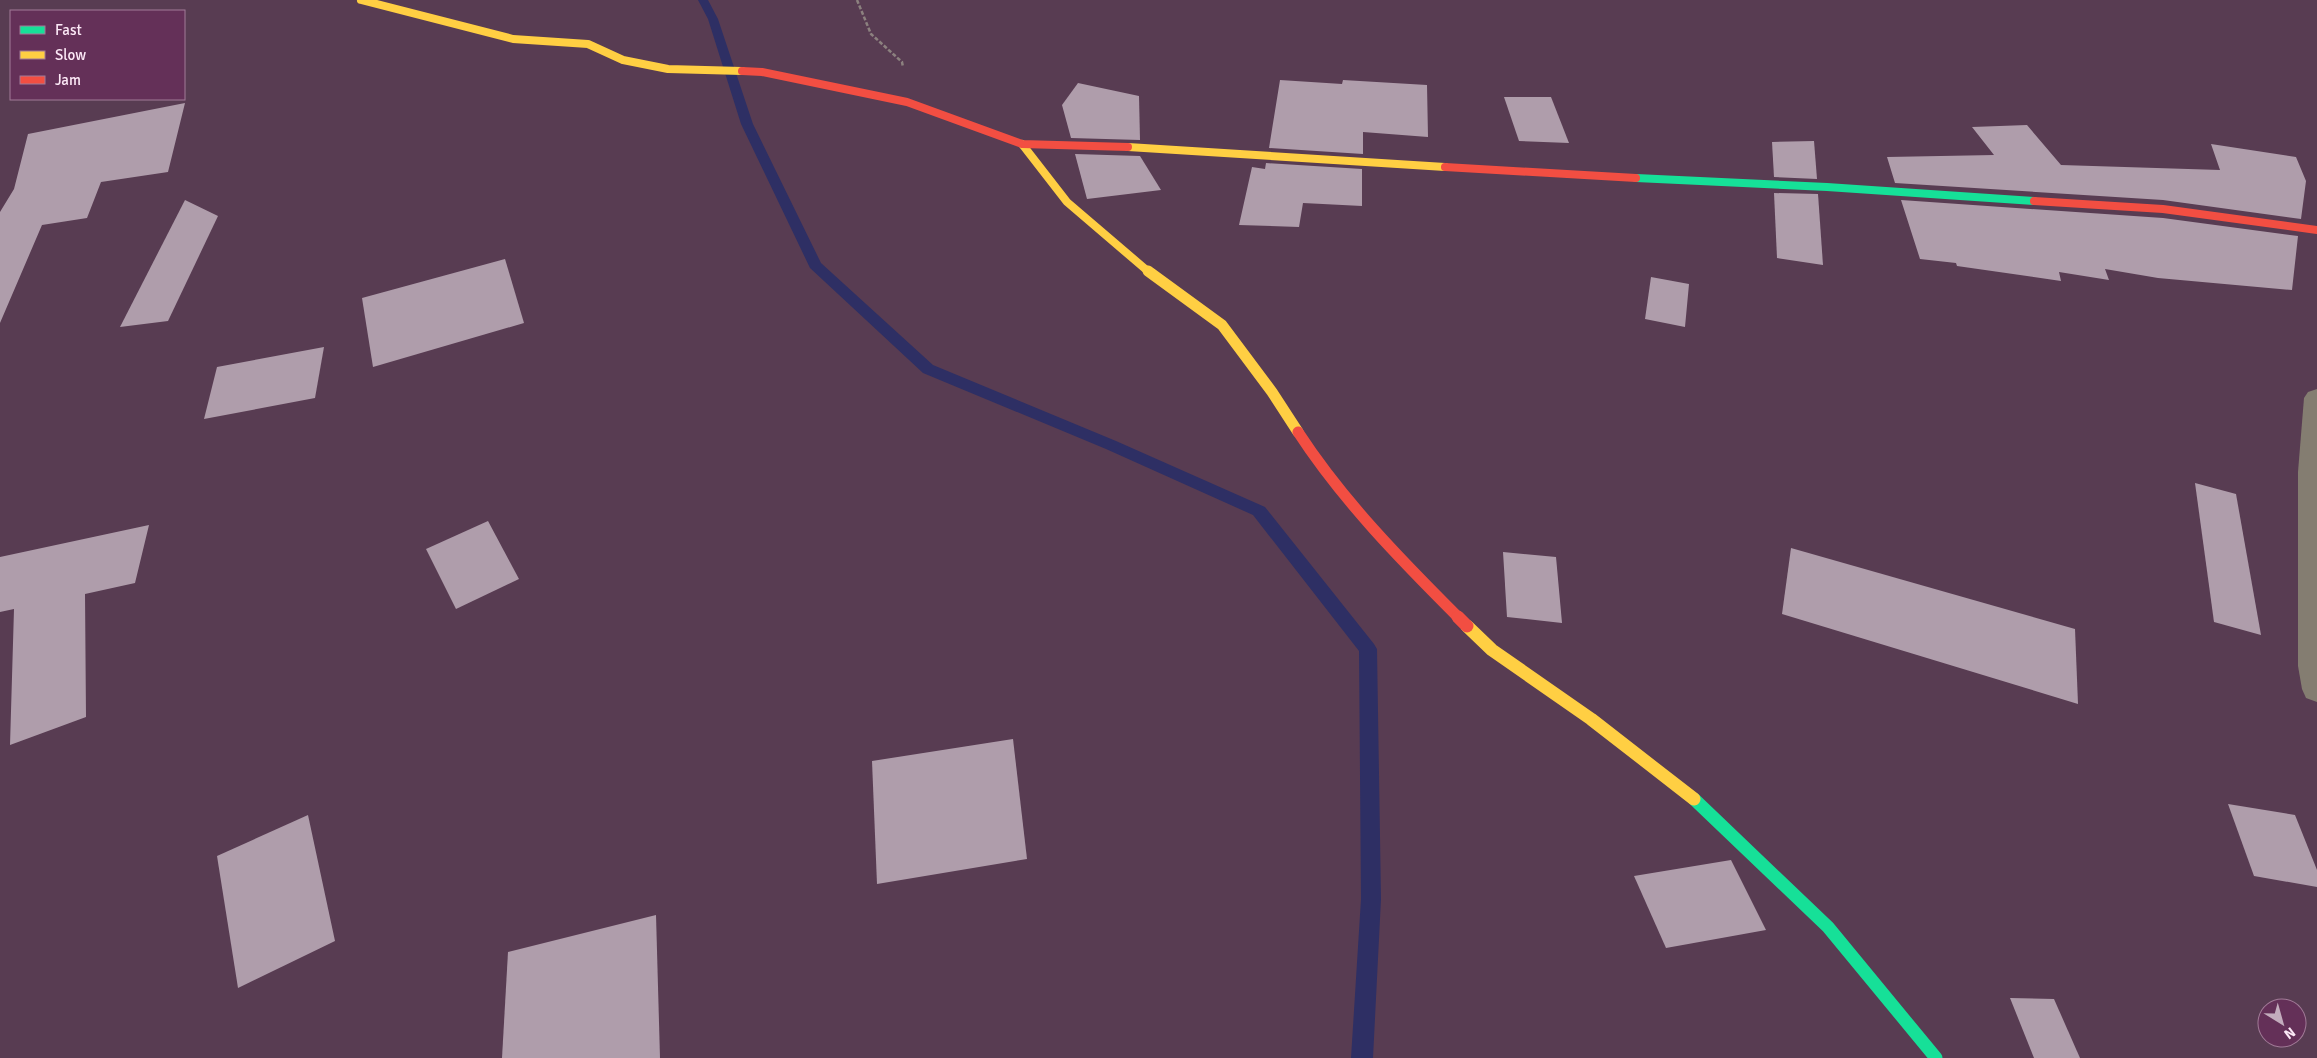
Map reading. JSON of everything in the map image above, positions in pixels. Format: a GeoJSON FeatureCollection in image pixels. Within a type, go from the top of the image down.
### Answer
{"type":"FeatureCollection","features":[{"type":"Feature","properties":{"kind":"street"},"geometry":{"type":"LineString","coordinates":[[361,0],[513,39],[588,44],[623,60],[668,69],[762,72],[907,102],[1022,144],[1145,148],[1616,177],[1827,187],[2143,208],[2317,230]]}},
{"type":"Feature","properties":{"kind":"street"},"geometry":{"type":"LineString","coordinates":[[1022,144],[1067,202],[1138,264],[1222,325],[1272,392],[1324,472],[1404,563],[1492,650],[1591,719],[1695,800],[1828,927],[1936,1058]]}},
{"type":"Feature","properties":{"kind":"street"},"geometry":{"type":"LineString","coordinates":[[2317,398],[2311,472],[2313,666],[2317,689]]}},
{"type":"Feature","properties":{"kind":"path"},"geometry":{"type":"LineString","coordinates":[[857,0],[871,34],[902,62],[907,102]]}},
{"type":"Feature","properties":{"kind":"building"},"geometry":{"type":"Polygon","coordinates":[[[1280,80],[1342,84],[1343,80],[1427,85],[1428,137],[1363,132],[1363,154],[1269,148],[1280,80]]]}},
{"type":"Feature","properties":{"kind":"building"},"geometry":{"type":"Polygon","coordinates":[[[1078,83],[1139,96],[1140,140],[1071,138],[1062,105],[1078,83]]]}},
{"type":"Feature","properties":{"kind":"building"},"geometry":{"type":"Polygon","coordinates":[[[1504,97],[1551,97],[1569,143],[1519,141],[1504,97]]]}},
{"type":"Feature","properties":{"kind":"building"},"geometry":{"type":"Polygon","coordinates":[[[185,103],[168,172],[101,182],[87,218],[42,225],[0,323],[0,212],[14,189],[28,134],[185,103]]]}},
{"type":"Feature","properties":{"kind":"building"},"geometry":{"type":"Polygon","coordinates":[[[2027,125],[2061,165],[2220,170],[2211,144],[2296,157],[2306,181],[2301,219],[2163,200],[1895,183],[1887,157],[1994,155],[1972,127],[2027,125]]]}},
{"type":"Feature","properties":{"kind":"building"},"geometry":{"type":"Polygon","coordinates":[[[1814,141],[1817,179],[1774,177],[1772,142],[1814,141]]]}},
{"type":"Feature","properties":{"kind":"building"},"geometry":{"type":"Polygon","coordinates":[[[1075,154],[1140,156],[1161,190],[1087,199],[1075,154]]]}},
{"type":"Feature","properties":{"kind":"building"},"geometry":{"type":"Polygon","coordinates":[[[1266,163],[1362,169],[1362,206],[1303,203],[1299,227],[1239,225],[1252,167],[1265,169],[1266,163]]]}},
{"type":"Feature","properties":{"kind":"building"},"geometry":{"type":"Polygon","coordinates":[[[1774,193],[1818,194],[1823,265],[1777,258],[1774,193]]]}},
{"type":"Feature","properties":{"kind":"building"},"geometry":{"type":"Polygon","coordinates":[[[185,200],[218,216],[168,321],[120,327],[185,200]]]}},
{"type":"Feature","properties":{"kind":"building"},"geometry":{"type":"Polygon","coordinates":[[[1901,200],[2163,218],[2298,236],[2292,290],[2158,278],[2105,269],[2109,280],[2059,272],[2061,281],[1957,266],[1956,263],[1920,259],[1901,200]]]}},
{"type":"Feature","properties":{"kind":"building"},"geometry":{"type":"Polygon","coordinates":[[[505,259],[524,323],[373,367],[362,298],[505,259]]]}},
{"type":"Feature","properties":{"kind":"building"},"geometry":{"type":"Polygon","coordinates":[[[1651,277],[1689,284],[1685,327],[1645,319],[1651,277]]]}},
{"type":"Feature","properties":{"kind":"building"},"geometry":{"type":"Polygon","coordinates":[[[324,347],[315,398],[204,419],[217,367],[324,347]]]}},
{"type":"Feature","properties":{"kind":"building"},"geometry":{"type":"Polygon","coordinates":[[[2195,483],[2236,494],[2261,635],[2214,622],[2195,483]]]}},
{"type":"Feature","properties":{"kind":"building"},"geometry":{"type":"Polygon","coordinates":[[[488,521],[519,579],[456,609],[426,549],[488,521]]]}},
{"type":"Feature","properties":{"kind":"building"},"geometry":{"type":"Polygon","coordinates":[[[149,525],[135,583],[85,594],[86,717],[10,745],[14,609],[0,612],[0,557],[149,525]]]}},
{"type":"Feature","properties":{"kind":"building"},"geometry":{"type":"Polygon","coordinates":[[[1791,548],[2075,629],[2078,704],[1782,614],[1791,548]]]}},
{"type":"Feature","properties":{"kind":"building"},"geometry":{"type":"Polygon","coordinates":[[[1503,552],[1556,557],[1562,623],[1507,617],[1503,552]]]}},
{"type":"Feature","properties":{"kind":"building"},"geometry":{"type":"Polygon","coordinates":[[[1013,739],[1027,859],[877,884],[872,761],[1013,739]]]}},
{"type":"Feature","properties":{"kind":"building"},"geometry":{"type":"Polygon","coordinates":[[[2228,804],[2295,815],[2317,870],[2317,887],[2254,876],[2228,804]]]}},
{"type":"Feature","properties":{"kind":"building"},"geometry":{"type":"Polygon","coordinates":[[[308,815],[335,941],[238,988],[217,856],[308,815]]]}},
{"type":"Feature","properties":{"kind":"building"},"geometry":{"type":"Polygon","coordinates":[[[1731,860],[1766,930],[1666,948],[1634,876],[1731,860]]]}},
{"type":"Feature","properties":{"kind":"building"},"geometry":{"type":"Polygon","coordinates":[[[656,915],[660,1058],[502,1058],[508,952],[656,915]]]}},
{"type":"Feature","properties":{"kind":"building"},"geometry":{"type":"Polygon","coordinates":[[[2010,998],[2054,999],[2080,1058],[2034,1058],[2010,998]]]}},
{"type":"Feature","properties":{"kind":"waterway"},"geometry":{"type":"LineString","coordinates":[[703,0],[713,19],[747,124],[815,265],[928,369],[1111,445],[1259,511],[1368,649],[1371,899],[1362,1058]]}},
{"type":"Feature","properties":{"kind":"traffic: fast"},"geometry":{"type":"LineString","coordinates":[[1636,178],[1827,187],[2034,201]]}},
{"type":"Feature","properties":{"kind":"traffic: fast"},"geometry":{"type":"LineString","coordinates":[[1694,799],[1828,927],[1936,1058]]}},
{"type":"Feature","properties":{"kind":"traffic: slow"},"geometry":{"type":"LineString","coordinates":[[361,0],[513,39],[588,44],[623,60],[668,69],[742,71]]}},
{"type":"Feature","properties":{"kind":"traffic: slow"},"geometry":{"type":"LineString","coordinates":[[1022,144],[1067,202],[1138,264],[1222,325],[1272,392],[1298,432]]}},
{"type":"Feature","properties":{"kind":"traffic: slow"},"geometry":{"type":"LineString","coordinates":[[1128,147],[1445,167]]}},
{"type":"Feature","properties":{"kind":"traffic: slow"},"geometry":{"type":"LineString","coordinates":[[1467,626],[1492,650],[1591,719],[1694,799]]}},
{"type":"Feature","properties":{"kind":"traffic: jam"},"geometry":{"type":"LineString","coordinates":[[742,71],[762,72],[907,102],[1022,144],[1128,147]]}},
{"type":"Feature","properties":{"kind":"traffic: jam"},"geometry":{"type":"LineString","coordinates":[[1445,167],[1636,178]]}},
{"type":"Feature","properties":{"kind":"traffic: jam"},"geometry":{"type":"LineString","coordinates":[[2034,201],[2163,209],[2317,230]]}},
{"type":"Feature","properties":{"kind":"traffic: jam"},"geometry":{"type":"LineString","coordinates":[[1298,432],[1324,472],[1404,563],[1467,626]]}}]}
